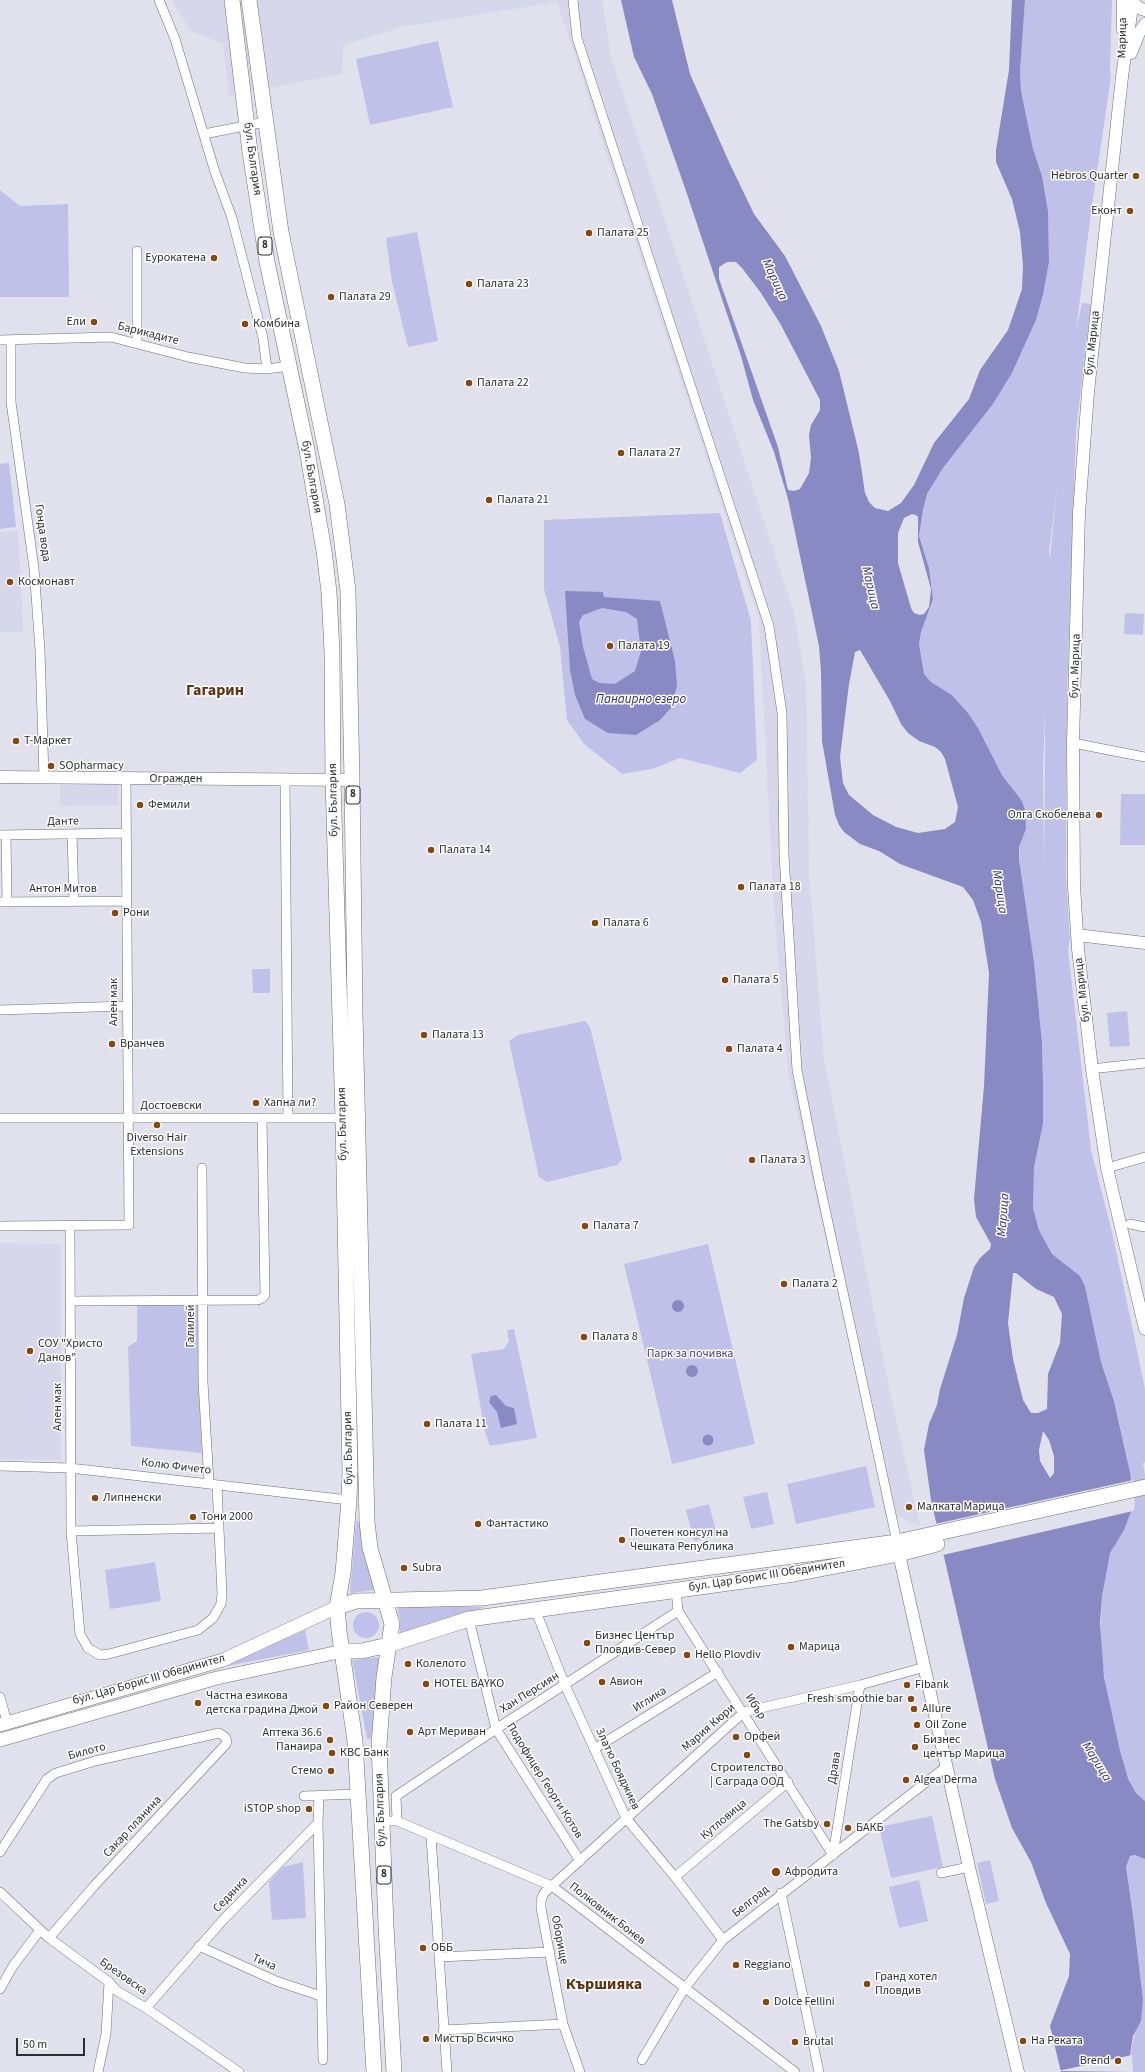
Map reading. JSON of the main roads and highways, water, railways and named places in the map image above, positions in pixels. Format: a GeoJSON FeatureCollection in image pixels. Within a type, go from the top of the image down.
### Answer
{"type":"FeatureCollection","features":[{"type":"Feature","properties":{"kind":"main road","name":"бул. България"},"geometry":{"type":"LineString","coordinates":[[232,0],[247,126],[267,262],[307,450],[324,551],[328,585],[332,652],[333,780],[343,1118],[349,1500],[343,1573],[337,1607]]}},
{"type":"Feature","properties":{"kind":"main road","name":"8"},"geometry":{"type":"LineString","coordinates":[[249,0],[281,232],[337,504],[348,590],[352,780],[354,1013],[368,1522],[370,1548],[392,1624],[388,1645]]}},
{"type":"Feature","properties":{"kind":"main road","name":"бул. Цар Борис III Обединител"},"geometry":{"type":"LineString","coordinates":[[388,1645],[469,1619],[535,1608],[794,1574],[1145,1487]]}},
{"type":"Feature","properties":{"kind":"main road","name":"бул. Цар Борис III Обединител"},"geometry":{"type":"LineString","coordinates":[[927,1541],[1145,1497]]}},
{"type":"Feature","properties":{"kind":"main road","name":"бул. Цар Борис III Обединител"},"geometry":{"type":"LineString","coordinates":[[384,1600],[482,1598],[898,1548]]}},
{"type":"Feature","properties":{"kind":"main road"},"geometry":{"type":"LineString","coordinates":[[337,1607],[356,1601],[384,1600]]}},
{"type":"Feature","properties":{"kind":"main road","name":"8"},"geometry":{"type":"LineString","coordinates":[[337,1607],[339,1631],[343,1651]]}},
{"type":"Feature","properties":{"kind":"main road","name":"бул. Цар Борис III Обединител"},"geometry":{"type":"LineString","coordinates":[[4,1723],[223,1660],[337,1607]]}},
{"type":"Feature","properties":{"kind":"main road","name":"бул. България"},"geometry":{"type":"LineString","coordinates":[[388,1645],[379,1745],[381,1820],[394,2072]]}},
{"type":"Feature","properties":{"kind":"main road"},"geometry":{"type":"LineString","coordinates":[[343,1651],[362,1651],[388,1645]]}},
{"type":"Feature","properties":{"kind":"main road","name":"бул. България"},"geometry":{"type":"LineString","coordinates":[[343,1651],[355,1741],[374,2072]]}},
{"type":"Feature","properties":{"kind":"main road","name":"бул. Цар Борис III Обединител"},"geometry":{"type":"LineString","coordinates":[[0,1740],[217,1678],[343,1651]]}},
{"type":"Feature","properties":{"kind":"water"},"geometry":{"type":"Polygon","coordinates":[[[621,0],[672,0],[690,74],[729,162],[754,214],[785,256],[821,326],[839,371],[859,453],[865,493],[869,502],[875,508],[888,511],[901,503],[914,485],[934,443],[969,399],[980,370],[1008,330],[1022,289],[1023,266],[1020,232],[1012,199],[996,162],[996,150],[1009,70],[1012,0],[1025,0],[1020,72],[1021,91],[1033,149],[1042,176],[1048,211],[1049,262],[1043,295],[1036,320],[1012,373],[993,404],[943,468],[927,494],[919,536],[929,568],[933,599],[921,632],[919,644],[924,674],[931,682],[952,695],[968,713],[978,728],[1002,775],[1022,801],[1025,810],[1026,829],[1019,847],[1019,859],[1034,962],[1042,1043],[1043,1082],[1043,1124],[1034,1167],[1033,1208],[1039,1230],[1052,1254],[1080,1276],[1085,1286],[1101,1362],[1114,1401],[1130,1472],[1133,1506],[1124,1530],[1110,1553],[1102,1596],[1100,1623],[1104,1677],[1120,1751],[1128,1778],[1136,1793],[1145,1801],[1145,1859],[1135,1855],[1130,1856],[1126,1867],[1143,2000],[1141,2021],[1133,2036],[1130,2054],[1131,2072],[1061,2072],[1050,2026],[1069,1976],[1070,1954],[1046,1903],[1031,1862],[1012,1828],[995,1779],[931,1500],[924,1450],[929,1424],[937,1405],[940,1389],[957,1335],[964,1298],[974,1267],[980,1258],[990,1249],[991,1244],[976,1217],[974,1199],[984,1086],[989,973],[981,922],[973,900],[963,887],[900,864],[879,851],[860,844],[844,832],[839,825],[835,815],[822,741],[821,671],[819,646],[788,499],[774,452],[753,400],[741,356],[685,188],[652,94],[634,57],[621,0]],[[727,262],[719,267],[719,279],[778,447],[788,490],[794,491],[800,489],[809,473],[811,458],[809,435],[811,425],[820,410],[820,400],[781,325],[761,293],[736,262],[727,262]],[[912,514],[904,518],[898,533],[898,563],[911,608],[914,613],[920,615],[924,614],[929,607],[931,589],[918,542],[918,517],[912,514]],[[860,650],[855,652],[849,684],[840,757],[843,783],[849,795],[873,815],[896,827],[918,833],[945,829],[955,822],[958,807],[945,759],[941,752],[935,747],[919,741],[908,733],[901,724],[890,701],[860,650]],[[1013,1273],[1008,1323],[1013,1359],[1023,1400],[1031,1413],[1038,1413],[1047,1409],[1048,1374],[1060,1343],[1062,1314],[1054,1297],[1036,1289],[1016,1273],[1013,1273]],[[1043,1431],[1039,1450],[1040,1461],[1050,1478],[1054,1473],[1054,1456],[1049,1440],[1043,1431]]]}},
{"type":"Feature","properties":{"kind":"water","name":"Панаирно езеро"},"geometry":{"type":"Polygon","coordinates":[[[565,591],[603,592],[604,597],[660,601],[675,661],[677,686],[671,708],[660,720],[636,735],[608,733],[585,719],[575,695],[570,670],[565,591]],[[602,608],[583,615],[579,622],[583,647],[592,679],[599,683],[615,684],[635,671],[641,651],[637,619],[626,612],[602,608]]]}},
{"type":"Feature","properties":{"kind":"water"},"geometry":{"type":"Polygon","coordinates":[[[678,1300],[682,1302],[684,1306],[682,1310],[678,1312],[674,1310],[672,1306],[674,1302],[678,1300]]]}},
{"type":"Feature","properties":{"kind":"water"},"geometry":{"type":"Polygon","coordinates":[[[692,1365],[696,1367],[698,1371],[696,1375],[692,1377],[688,1375],[686,1371],[688,1367],[692,1365]]]}},
{"type":"Feature","properties":{"kind":"water"},"geometry":{"type":"Polygon","coordinates":[[[496,1395],[506,1406],[514,1408],[517,1424],[501,1428],[497,1412],[489,1402],[491,1396],[496,1395]]]}},
{"type":"Feature","properties":{"kind":"water"},"geometry":{"type":"Polygon","coordinates":[[[708,1434],[712,1436],[714,1440],[712,1444],[708,1446],[704,1444],[702,1440],[704,1436],[708,1434]]]}},
{"type":"Feature","properties":{"kind":"place","name":"Hebros Quarter"},"geometry":{"type":"Point","coordinates":[1136,176]}},
{"type":"Feature","properties":{"kind":"place","name":"Еконт"},"geometry":{"type":"Point","coordinates":[1130,211]}},
{"type":"Feature","properties":{"kind":"place","name":"Палата 25"},"geometry":{"type":"Point","coordinates":[589,233]}},
{"type":"Feature","properties":{"kind":"place","name":"Еурокатена"},"geometry":{"type":"Point","coordinates":[214,258]}},
{"type":"Feature","properties":{"kind":"place","name":"Палата 23"},"geometry":{"type":"Point","coordinates":[469,284]}},
{"type":"Feature","properties":{"kind":"place","name":"Палата 29"},"geometry":{"type":"Point","coordinates":[331,297]}},
{"type":"Feature","properties":{"kind":"place","name":"Ели"},"geometry":{"type":"Point","coordinates":[94,322]}},
{"type":"Feature","properties":{"kind":"place","name":"Комбина"},"geometry":{"type":"Point","coordinates":[245,324]}},
{"type":"Feature","properties":{"kind":"place","name":"Палата 22"},"geometry":{"type":"Point","coordinates":[469,383]}},
{"type":"Feature","properties":{"kind":"place","name":"Палата 27"},"geometry":{"type":"Point","coordinates":[621,453]}},
{"type":"Feature","properties":{"kind":"place","name":"Палата 21"},"geometry":{"type":"Point","coordinates":[489,500]}},
{"type":"Feature","properties":{"kind":"place","name":"Космонавт"},"geometry":{"type":"Point","coordinates":[10,582]}},
{"type":"Feature","properties":{"kind":"place","name":"Палата 19"},"geometry":{"type":"Point","coordinates":[610,646]}},
{"type":"Feature","properties":{"kind":"place","name":"Т-Маркет"},"geometry":{"type":"Point","coordinates":[16,741]}},
{"type":"Feature","properties":{"kind":"place","name":"SOpharmacy"},"geometry":{"type":"Point","coordinates":[51,766]}},
{"type":"Feature","properties":{"kind":"place","name":"Фемили"},"geometry":{"type":"Point","coordinates":[140,805]}},
{"type":"Feature","properties":{"kind":"place","name":"Олга Скобелева"},"geometry":{"type":"Point","coordinates":[1099,815]}},
{"type":"Feature","properties":{"kind":"place","name":"Палата 14"},"geometry":{"type":"Point","coordinates":[431,850]}},
{"type":"Feature","properties":{"kind":"place","name":"Палата 18"},"geometry":{"type":"Point","coordinates":[741,887]}},
{"type":"Feature","properties":{"kind":"place","name":"Рони"},"geometry":{"type":"Point","coordinates":[115,913]}},
{"type":"Feature","properties":{"kind":"place","name":"Палата 6"},"geometry":{"type":"Point","coordinates":[595,923]}},
{"type":"Feature","properties":{"kind":"place","name":"Палата 5"},"geometry":{"type":"Point","coordinates":[725,980]}},
{"type":"Feature","properties":{"kind":"place","name":"Палата 13"},"geometry":{"type":"Point","coordinates":[424,1035]}},
{"type":"Feature","properties":{"kind":"place","name":"Вранчев"},"geometry":{"type":"Point","coordinates":[112,1044]}},
{"type":"Feature","properties":{"kind":"place","name":"Палата 4"},"geometry":{"type":"Point","coordinates":[729,1049]}},
{"type":"Feature","properties":{"kind":"place","name":"Хапна ли?"},"geometry":{"type":"Point","coordinates":[256,1103]}},
{"type":"Feature","properties":{"kind":"place","name":"Diverso Hair Extensions"},"geometry":{"type":"Point","coordinates":[157,1125]}},
{"type":"Feature","properties":{"kind":"place","name":"Палата 3"},"geometry":{"type":"Point","coordinates":[752,1160]}},
{"type":"Feature","properties":{"kind":"place","name":"Палата 7"},"geometry":{"type":"Point","coordinates":[585,1226]}},
{"type":"Feature","properties":{"kind":"place","name":"Палата 2"},"geometry":{"type":"Point","coordinates":[784,1284]}},
{"type":"Feature","properties":{"kind":"place","name":"Палата 8"},"geometry":{"type":"Point","coordinates":[584,1337]}},
{"type":"Feature","properties":{"kind":"place","name":"СОУ \"Христо Данов\""},"geometry":{"type":"Point","coordinates":[30,1351]}},
{"type":"Feature","properties":{"kind":"place","name":"Палата 11"},"geometry":{"type":"Point","coordinates":[427,1424]}},
{"type":"Feature","properties":{"kind":"place","name":"Липненски"},"geometry":{"type":"Point","coordinates":[95,1498]}},
{"type":"Feature","properties":{"kind":"place","name":"Малката Марица"},"geometry":{"type":"Point","coordinates":[909,1507]}},
{"type":"Feature","properties":{"kind":"place","name":"Тони 2000"},"geometry":{"type":"Point","coordinates":[193,1517]}},
{"type":"Feature","properties":{"kind":"place","name":"Фантастико"},"geometry":{"type":"Point","coordinates":[478,1524]}},
{"type":"Feature","properties":{"kind":"place","name":"Почетен консул на Чешката Република"},"geometry":{"type":"Point","coordinates":[622,1540]}},
{"type":"Feature","properties":{"kind":"place","name":"Subra"},"geometry":{"type":"Point","coordinates":[404,1568]}},
{"type":"Feature","properties":{"kind":"place","name":"Бизнес Център Пловдив-Север"},"geometry":{"type":"Point","coordinates":[587,1643]}},
{"type":"Feature","properties":{"kind":"place","name":"Марица"},"geometry":{"type":"Point","coordinates":[791,1647]}},
{"type":"Feature","properties":{"kind":"place","name":"Hello Plovdiv"},"geometry":{"type":"Point","coordinates":[687,1655]}},
{"type":"Feature","properties":{"kind":"place","name":"Колелото"},"geometry":{"type":"Point","coordinates":[408,1664]}},
{"type":"Feature","properties":{"kind":"place","name":"Авион"},"geometry":{"type":"Point","coordinates":[602,1682]}},
{"type":"Feature","properties":{"kind":"place","name":"HOTEL BAYKO"},"geometry":{"type":"Point","coordinates":[426,1684]}},
{"type":"Feature","properties":{"kind":"place","name":"Fibank"},"geometry":{"type":"Point","coordinates":[907,1685]}},
{"type":"Feature","properties":{"kind":"place","name":"Fresh smoothie bar"},"geometry":{"type":"Point","coordinates":[911,1699]}},
{"type":"Feature","properties":{"kind":"place","name":"Частна езикова детска градина Джой"},"geometry":{"type":"Point","coordinates":[198,1703]}},
{"type":"Feature","properties":{"kind":"place","name":"Район Северен"},"geometry":{"type":"Point","coordinates":[326,1706]}},
{"type":"Feature","properties":{"kind":"place","name":"Allure"},"geometry":{"type":"Point","coordinates":[914,1709]}},
{"type":"Feature","properties":{"kind":"place","name":"Oil Zone"},"geometry":{"type":"Point","coordinates":[917,1725]}},
{"type":"Feature","properties":{"kind":"place","name":"Арт Мериван"},"geometry":{"type":"Point","coordinates":[410,1732]}},
{"type":"Feature","properties":{"kind":"place","name":"Орфей"},"geometry":{"type":"Point","coordinates":[736,1737]}},
{"type":"Feature","properties":{"kind":"place","name":"Аптека 36.6 Панаира"},"geometry":{"type":"Point","coordinates":[330,1740]}},
{"type":"Feature","properties":{"kind":"place","name":"Бизнес център Марица"},"geometry":{"type":"Point","coordinates":[915,1747]}},
{"type":"Feature","properties":{"kind":"place","name":"КВС Банк"},"geometry":{"type":"Point","coordinates":[332,1753]}},
{"type":"Feature","properties":{"kind":"place","name":"Строителство | Саграда ООД"},"geometry":{"type":"Point","coordinates":[747,1755]}},
{"type":"Feature","properties":{"kind":"place","name":"Стемо"},"geometry":{"type":"Point","coordinates":[331,1771]}},
{"type":"Feature","properties":{"kind":"place","name":"Algea Derma"},"geometry":{"type":"Point","coordinates":[906,1780]}},
{"type":"Feature","properties":{"kind":"place","name":"iSTOP shop"},"geometry":{"type":"Point","coordinates":[309,1809]}},
{"type":"Feature","properties":{"kind":"place","name":"The Gatsby"},"geometry":{"type":"Point","coordinates":[827,1824]}},
{"type":"Feature","properties":{"kind":"place","name":"БАКБ"},"geometry":{"type":"Point","coordinates":[848,1828]}},
{"type":"Feature","properties":{"kind":"place","name":"Афродита"},"geometry":{"type":"Point","coordinates":[776,1872]}},
{"type":"Feature","properties":{"kind":"place","name":"ОББ"},"geometry":{"type":"Point","coordinates":[423,1948]}},
{"type":"Feature","properties":{"kind":"place","name":"Reggiano"},"geometry":{"type":"Point","coordinates":[736,1965]}},
{"type":"Feature","properties":{"kind":"place","name":"Гранд хотел Пловдив"},"geometry":{"type":"Point","coordinates":[867,1984]}},
{"type":"Feature","properties":{"kind":"place","name":"Dolce Fellini"},"geometry":{"type":"Point","coordinates":[766,2002]}},
{"type":"Feature","properties":{"kind":"place","name":"Мистър Всичко"},"geometry":{"type":"Point","coordinates":[426,2039]}},
{"type":"Feature","properties":{"kind":"place","name":"На Реката"},"geometry":{"type":"Point","coordinates":[1023,2041]}},
{"type":"Feature","properties":{"kind":"place","name":"Brutal"},"geometry":{"type":"Point","coordinates":[795,2042]}},
{"type":"Feature","properties":{"kind":"place","name":"Brend"},"geometry":{"type":"Point","coordinates":[1118,2061]}},
{"type":"Feature","properties":{"kind":"district","name":"Гагарин"},"geometry":{"type":"Point","coordinates":[215,691]}},
{"type":"Feature","properties":{"kind":"district","name":"Кършияка"},"geometry":{"type":"Point","coordinates":[604,1985]}},
{"type":"Feature","properties":{"kind":"park label","name":"Парк за почивка"},"geometry":{"type":"Point","coordinates":[690,1354]}}]}
